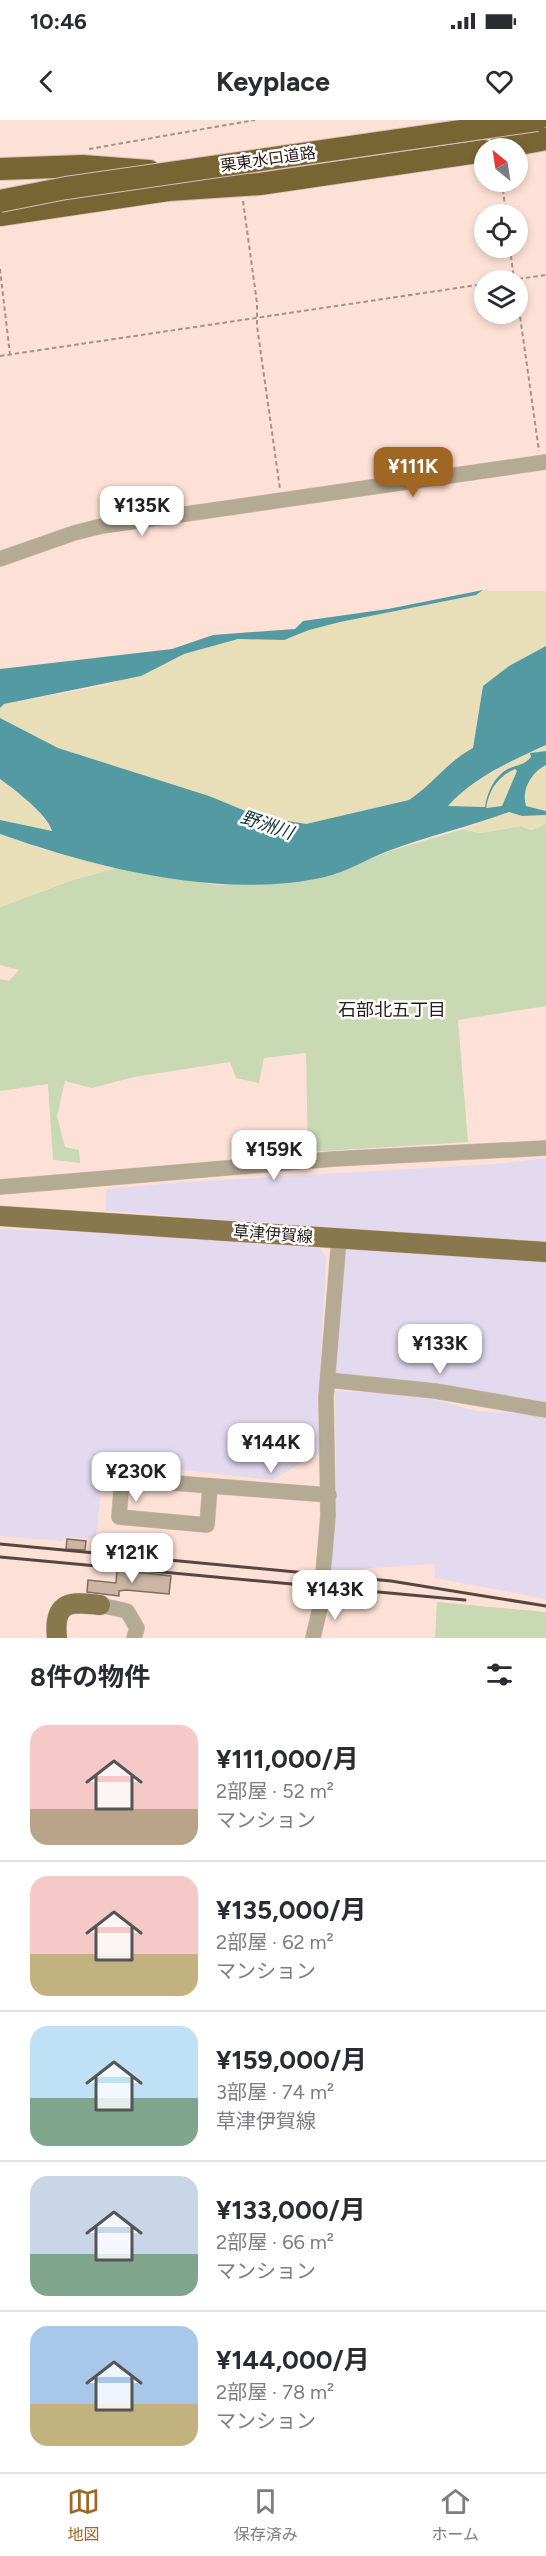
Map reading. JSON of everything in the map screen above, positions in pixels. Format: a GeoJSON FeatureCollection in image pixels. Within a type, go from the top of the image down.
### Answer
{"type":"FeatureCollection","features":[{"type":"Feature","properties":{"kind":"highway","name":"栗東水口道路"},"geometry":{"type":"LineString","coordinates":[[0,201],[66,188],[537,120]]}},
{"type":"Feature","properties":{"kind":"highway"},"geometry":{"type":"LineString","coordinates":[[528,142],[546,139]]}},
{"type":"Feature","properties":{"kind":"highway"},"geometry":{"type":"LineString","coordinates":[[528,146],[546,145]]}},
{"type":"Feature","properties":{"kind":"highway","name":"栗東水口道路"},"geometry":{"type":"LineString","coordinates":[[0,215],[168,190],[260,184],[474,152]]}},
{"type":"Feature","properties":{"kind":"highway"},"geometry":{"type":"LineString","coordinates":[[0,169],[82,166],[173,173],[297,177]]}},
{"type":"Feature","properties":{"kind":"main road"},"geometry":{"type":"LineString","coordinates":[[493,120],[497,138]]}},
{"type":"Feature","properties":{"kind":"main road","name":"草津伊賀線"},"geometry":{"type":"LineString","coordinates":[[0,1216],[546,1252]]}},
{"type":"Feature","properties":{"kind":"main road"},"geometry":{"type":"LineString","coordinates":[[57,1638],[59,1612],[66,1604],[72,1602],[100,1605]]}},
{"type":"Feature","properties":{"kind":"street"},"geometry":{"type":"LineString","coordinates":[[0,559],[74,533],[102,526],[543,463]]}},
{"type":"Feature","properties":{"kind":"street"},"geometry":{"type":"LineString","coordinates":[[0,1187],[333,1160],[546,1148]]}},
{"type":"Feature","properties":{"kind":"street"},"geometry":{"type":"LineString","coordinates":[[313,1638],[320,1608],[328,1495],[328,1380],[339,1238]]}},
{"type":"Feature","properties":{"kind":"street"},"geometry":{"type":"LineString","coordinates":[[328,1380],[435,1391],[546,1410]]}},
{"type":"Feature","properties":{"kind":"street"},"geometry":{"type":"LineString","coordinates":[[210,1487],[207,1525],[119,1518],[122,1479],[328,1495]]}},
{"type":"Feature","properties":{"kind":"street"},"geometry":{"type":"LineString","coordinates":[[100,1605],[127,1611],[137,1628],[134,1638]]}},
{"type":"Feature","properties":{"kind":"path"},"geometry":{"type":"LineString","coordinates":[[89,149],[255,120]]}},
{"type":"Feature","properties":{"kind":"path"},"geometry":{"type":"LineString","coordinates":[[242,194],[281,501]]}},
{"type":"Feature","properties":{"kind":"path"},"geometry":{"type":"LineString","coordinates":[[0,269],[10,355]]}},
{"type":"Feature","properties":{"kind":"path"},"geometry":{"type":"LineString","coordinates":[[528,278],[546,275]]}},
{"type":"Feature","properties":{"kind":"path"},"geometry":{"type":"LineString","coordinates":[[0,356],[474,285]]}},
{"type":"Feature","properties":{"kind":"path"},"geometry":{"type":"LineString","coordinates":[[521,324],[543,463]]}},
{"type":"Feature","properties":{"kind":"shaded area"},"geometry":{"type":"Polygon","coordinates":[[[546,1158],[546,1243],[105,1211],[107,1189],[185,1182],[495,1164],[546,1158]]]}},
{"type":"Feature","properties":{"kind":"shaded area"},"geometry":{"type":"Polygon","coordinates":[[[0,1229],[103,1233],[320,1248],[326,1258],[318,1414],[322,1451],[272,1480],[104,1461],[96,1539],[66,1537],[62,1541],[0,1536],[0,1229]]]}},
{"type":"Feature","properties":{"kind":"shaded area"},"geometry":{"type":"Polygon","coordinates":[[[346,1249],[546,1262],[546,1407],[338,1374],[334,1370],[346,1249]]]}},
{"type":"Feature","properties":{"kind":"shaded area"},"geometry":{"type":"Polygon","coordinates":[[[335,1391],[381,1393],[436,1400],[477,1411],[524,1413],[546,1419],[546,1599],[435,1578],[434,1564],[331,1571],[336,1493],[335,1391]]]}},
{"type":"Feature","properties":{"kind":"green space"},"geometry":{"type":"Polygon","coordinates":[[[546,824],[546,1006],[458,1020],[468,1142],[308,1152],[306,1053],[264,1058],[259,1083],[236,1078],[230,1062],[134,1077],[92,1088],[65,1081],[57,1116],[65,1147],[79,1150],[80,1163],[53,1160],[48,1084],[0,1091],[0,979],[9,981],[19,970],[0,965],[0,907],[70,881],[119,867],[216,885],[326,877],[390,851],[463,829],[480,833],[521,826],[531,830],[546,824]]]}},
{"type":"Feature","properties":{"kind":"green space"},"geometry":{"type":"Polygon","coordinates":[[[437,1602],[546,1612],[546,1638],[435,1638],[437,1602]]]}},
{"type":"Feature","properties":{"kind":"sand"},"geometry":{"type":"Polygon","coordinates":[[[488,588],[487,591],[546,591],[546,646],[509,666],[483,686],[473,748],[409,800],[306,824],[258,816],[209,796],[58,748],[0,718],[0,708],[4,704],[107,685],[168,663],[184,654],[238,639],[284,640],[309,630],[340,622],[476,595],[488,588]]]}},
{"type":"Feature","properties":{"kind":"sand"},"geometry":{"type":"Polygon","coordinates":[[[546,745],[546,751],[532,755],[525,764],[511,767],[500,774],[490,790],[485,807],[448,806],[482,779],[546,745]]]}},
{"type":"Feature","properties":{"kind":"sand"},"geometry":{"type":"Polygon","coordinates":[[[546,765],[546,811],[526,806],[525,793],[532,777],[546,765]]]}},
{"type":"Feature","properties":{"kind":"sand"},"geometry":{"type":"Polygon","coordinates":[[[515,769],[518,770],[502,806],[486,808],[496,785],[515,769]]]}},
{"type":"Feature","properties":{"kind":"sand"},"geometry":{"type":"Polygon","coordinates":[[[0,779],[44,818],[52,832],[0,820],[0,779]]]}},
{"type":"Feature","properties":{"kind":"sand"},"geometry":{"type":"Polygon","coordinates":[[[509,812],[522,816],[546,815],[546,824],[531,830],[521,826],[480,833],[463,829],[509,812]]]}},
{"type":"Feature","properties":{"kind":"sand"},"geometry":{"type":"Polygon","coordinates":[[[0,834],[44,850],[119,867],[70,881],[0,907],[0,834]]]}},
{"type":"Feature","properties":{"kind":"water"},"geometry":{"type":"Polygon","coordinates":[[[483,590],[476,595],[340,622],[309,630],[284,640],[238,639],[184,654],[141,676],[4,704],[0,708],[0,669],[172,649],[213,635],[295,629],[303,621],[388,609],[483,590]]]}},
{"type":"Feature","properties":{"kind":"water","name":"野洲川"},"geometry":{"type":"Polygon","coordinates":[[[546,646],[546,745],[506,764],[481,778],[448,806],[485,807],[490,790],[500,775],[526,762],[531,757],[530,753],[546,751],[546,765],[536,772],[526,787],[525,800],[526,806],[546,811],[546,815],[522,816],[509,812],[380,854],[325,877],[286,883],[245,885],[160,877],[118,869],[37,847],[0,834],[0,820],[52,831],[37,810],[0,779],[0,718],[58,748],[209,796],[258,816],[306,824],[409,800],[417,794],[464,753],[473,748],[483,686],[509,666],[546,646]],[[515,769],[509,772],[499,780],[489,795],[486,808],[502,806],[517,771],[515,769]]]}},
{"type":"Feature","properties":{"kind":"building"},"geometry":{"type":"Polygon","coordinates":[[[67,1539],[86,1541],[85,1550],[66,1549],[67,1539]]]}},
{"type":"Feature","properties":{"kind":"building"},"geometry":{"type":"Polygon","coordinates":[[[117,1570],[171,1576],[169,1594],[126,1590],[119,1591],[119,1596],[87,1592],[88,1580],[116,1583],[117,1570]]]}},
{"type":"Feature","properties":{"kind":"railway"},"geometry":{"type":"LineString","coordinates":[[0,1544],[391,1581],[546,1606]]}},
{"type":"Feature","properties":{"kind":"railway"},"geometry":{"type":"LineString","coordinates":[[0,1557],[465,1600]]}},
{"type":"Feature","properties":{"kind":"district","name":"石部北五丁目"},"geometry":{"type":"Point","coordinates":[392,1010]}}]}
